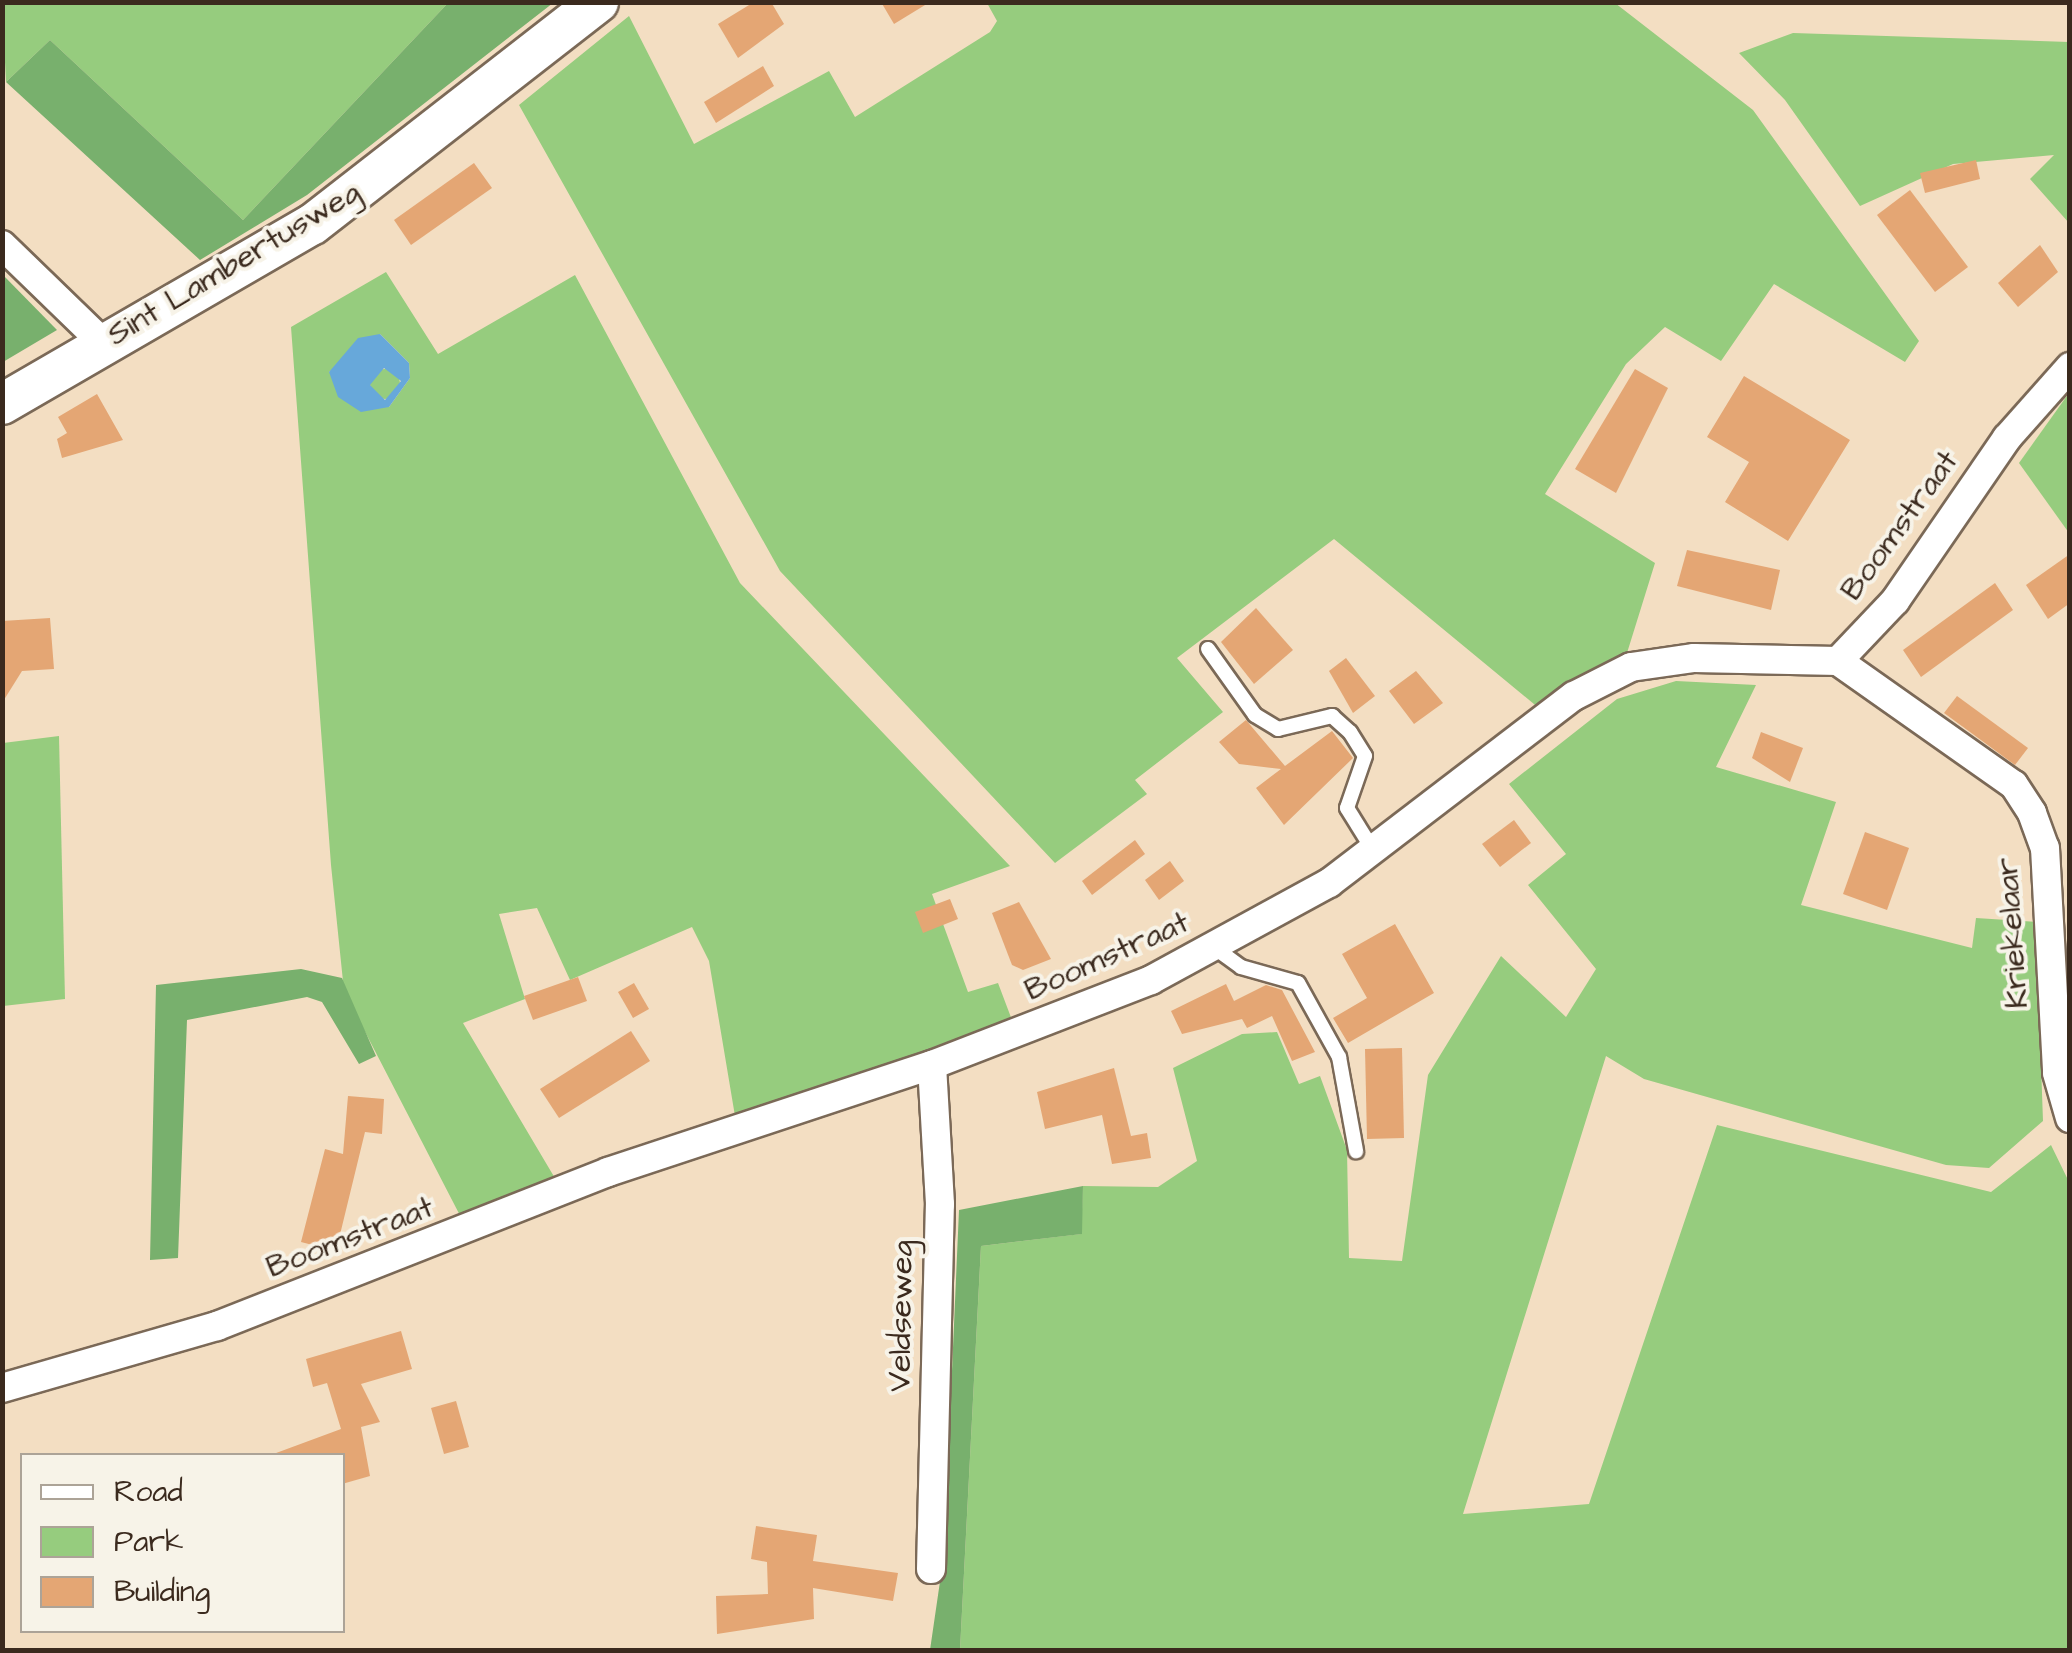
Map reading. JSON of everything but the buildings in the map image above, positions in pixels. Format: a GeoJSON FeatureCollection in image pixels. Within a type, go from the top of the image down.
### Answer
{"type":"FeatureCollection","features":[{"type":"Feature","properties":{"kind":"street","name":"Sint Lambertusweg"},"geometry":{"type":"LineString","coordinates":[[2,404],[312,224],[598,2]]}},
{"type":"Feature","properties":{"kind":"street"},"geometry":{"type":"LineString","coordinates":[[2,246],[103,342]]}},
{"type":"Feature","properties":{"kind":"street","name":"Boomstraat"},"geometry":{"type":"LineString","coordinates":[[2,1388],[217,1326],[608,1172],[932,1065],[1215,948],[1373,850],[1574,696],[1631,667],[1694,658],[1838,661],[1895,602],[2007,438],[2070,367]]}},
{"type":"Feature","properties":{"kind":"street","name":"Kriekelaar"},"geometry":{"type":"LineString","coordinates":[[1838,661],[2014,785],[2032,813],[2046,848],[2057,1072],[2070,1118]]}},
{"type":"Feature","properties":{"kind":"street","name":"Veldseweg"},"geometry":{"type":"LineString","coordinates":[[931,1569],[940,1204],[932,1065]]}},
{"type":"Feature","properties":{"kind":"lane"},"geometry":{"type":"LineString","coordinates":[[1208,649],[1255,715],[1278,729],[1332,716],[1350,732],[1365,756],[1348,808],[1373,850]]}},
{"type":"Feature","properties":{"kind":"lane"},"geometry":{"type":"LineString","coordinates":[[1215,948],[1241,968],[1298,983],[1339,1057],[1356,1151]]}},
{"type":"Feature","properties":{"kind":"green space"},"geometry":{"type":"Polygon","coordinates":[[[2,3],[448,3],[243,220],[50,40],[6,82],[2,3]]]}},
{"type":"Feature","properties":{"kind":"green space"},"geometry":{"type":"Polygon","coordinates":[[[448,3],[553,3],[307,195],[200,260],[6,82],[50,40],[243,220],[448,3]]]}},
{"type":"Feature","properties":{"kind":"green space"},"geometry":{"type":"Polygon","coordinates":[[[987,3],[1615,3],[1753,110],[1919,341],[1905,362],[1774,284],[1721,361],[1665,327],[1626,364],[1545,494],[1655,563],[1627,653],[1540,709],[1334,539],[1177,658],[1223,712],[1135,780],[1147,794],[1055,863],[780,571],[519,105],[629,16],[694,144],[829,71],[855,117],[990,32],[997,21],[987,3]]]}},
{"type":"Feature","properties":{"kind":"green space"},"geometry":{"type":"Polygon","coordinates":[[[1793,33],[2069,42],[2069,223],[2030,179],[2054,155],[1953,164],[1860,206],[1785,100],[1739,53],[1793,33]]]}},
{"type":"Feature","properties":{"kind":"green space"},"geometry":{"type":"Polygon","coordinates":[[[386,272],[438,354],[575,275],[740,583],[1010,866],[932,894],[968,992],[998,983],[1015,1028],[736,1122],[709,961],[692,927],[570,980],[537,908],[499,914],[525,999],[463,1023],[559,1185],[467,1229],[344,991],[291,327],[386,272]],[[380,334],[329,372],[389,407],[410,378],[409,363],[380,334]]]}},
{"type":"Feature","properties":{"kind":"green space"},"geometry":{"type":"Polygon","coordinates":[[[3,275],[57,330],[2,362],[3,275]]]}},
{"type":"Feature","properties":{"kind":"green space"},"geometry":{"type":"Polygon","coordinates":[[[385,369],[396,373],[400,384],[396,395],[385,399],[374,395],[370,384],[374,373],[385,369]]]}},
{"type":"Feature","properties":{"kind":"green space"},"geometry":{"type":"Polygon","coordinates":[[[2069,393],[2069,533],[2019,463],[2069,393]]]}},
{"type":"Feature","properties":{"kind":"green space"},"geometry":{"type":"Polygon","coordinates":[[[1676,681],[1756,685],[1716,767],[1836,802],[1801,905],[1972,948],[1976,918],[2036,922],[2043,1121],[1989,1168],[1946,1165],[1644,1079],[1606,1056],[1463,1514],[1589,1504],[1717,1125],[1991,1192],[2051,1145],[2070,1184],[2069,1650],[960,1650],[981,1246],[1081,1234],[1083,1186],[1158,1187],[1197,1161],[1173,1068],[1242,1034],[1277,1032],[1299,1084],[1320,1076],[1347,1150],[1349,1258],[1402,1261],[1428,1075],[1501,956],[1566,1017],[1596,969],[1528,885],[1566,854],[1509,784],[1617,699],[1676,681]]]}},
{"type":"Feature","properties":{"kind":"green space"},"geometry":{"type":"Polygon","coordinates":[[[59,736],[65,999],[3,1006],[3,743],[59,736]]]}},
{"type":"Feature","properties":{"kind":"green space"},"geometry":{"type":"Polygon","coordinates":[[[301,969],[342,978],[376,1056],[359,1064],[322,1002],[307,997],[187,1020],[178,1258],[150,1260],[156,985],[301,969]]]}},
{"type":"Feature","properties":{"kind":"green space"},"geometry":{"type":"Polygon","coordinates":[[[1083,1186],[1082,1234],[981,1246],[960,1650],[930,1650],[944,1554],[959,1210],[1083,1186]]]}},
{"type":"Feature","properties":{"kind":"water"},"geometry":{"type":"Polygon","coordinates":[[[380,334],[409,363],[410,378],[389,407],[361,412],[338,397],[329,372],[358,338],[380,334]],[[384,368],[370,385],[385,400],[401,381],[384,368]]]}}]}
